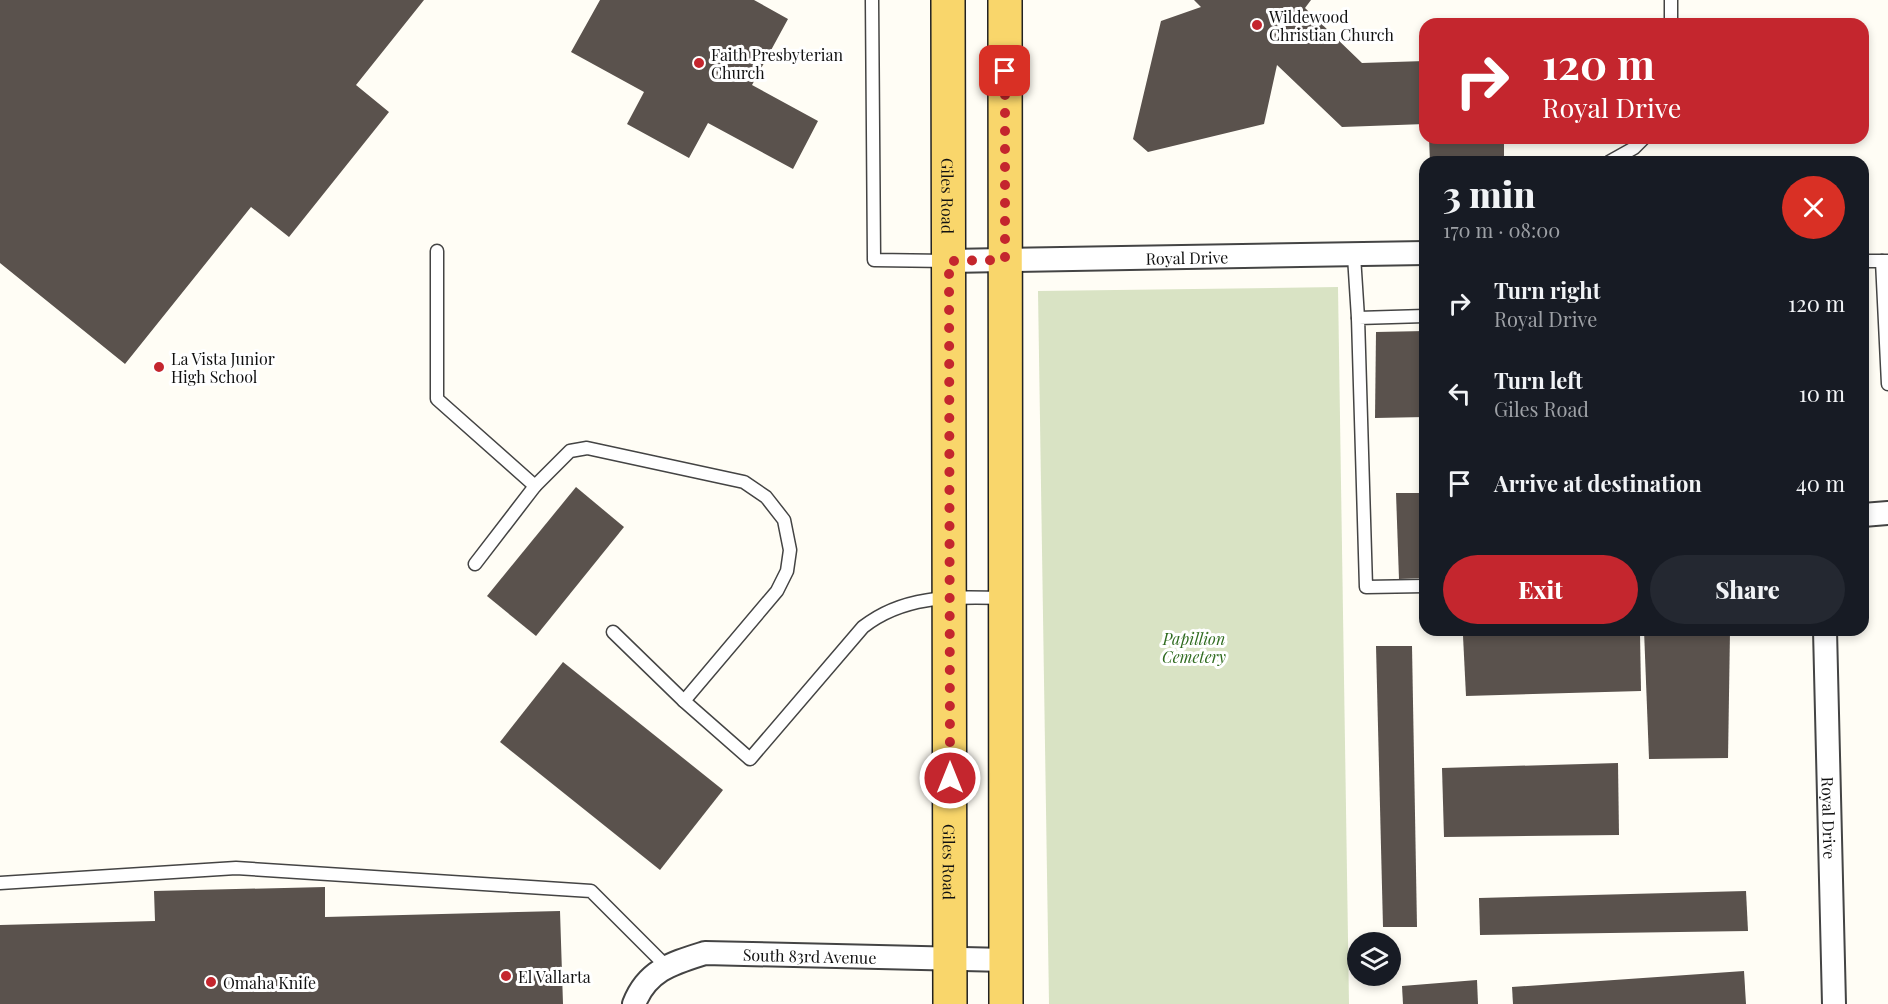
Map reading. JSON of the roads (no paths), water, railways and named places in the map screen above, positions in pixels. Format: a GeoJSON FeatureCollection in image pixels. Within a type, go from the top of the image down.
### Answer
{"type":"FeatureCollection","features":[{"type":"Feature","properties":{"kind":"main road","name":"Giles Road"},"geometry":{"type":"LineString","coordinates":[[948,0],[950,1004]]}},
{"type":"Feature","properties":{"kind":"main road"},"geometry":{"type":"LineString","coordinates":[[1005,0],[1006,1004]]}},
{"type":"Feature","properties":{"kind":"street","name":"Royal Drive"},"geometry":{"type":"LineString","coordinates":[[949,261],[1419,253]]}},
{"type":"Feature","properties":{"kind":"street"},"geometry":{"type":"LineString","coordinates":[[1869,515],[1888,513]]}},
{"type":"Feature","properties":{"kind":"street","name":"Royal Drive"},"geometry":{"type":"LineString","coordinates":[[1825,636],[1834,1004]]}},
{"type":"Feature","properties":{"kind":"street","name":"South 83rd Avenue"},"geometry":{"type":"LineString","coordinates":[[634,1004],[638,993],[665,965],[705,953],[1006,960]]}},
{"type":"Feature","properties":{"kind":"lane"},"geometry":{"type":"LineString","coordinates":[[872,0],[874,260],[949,261]]}},
{"type":"Feature","properties":{"kind":"lane"},"geometry":{"type":"LineString","coordinates":[[1671,0],[1671,18]]}},
{"type":"Feature","properties":{"kind":"lane"},"geometry":{"type":"LineString","coordinates":[[1620,156],[1638,144]]}},
{"type":"Feature","properties":{"kind":"lane"},"geometry":{"type":"LineString","coordinates":[[437,251],[437,399],[535,486]]}},
{"type":"Feature","properties":{"kind":"lane"},"geometry":{"type":"LineString","coordinates":[[1354,256],[1366,587],[1419,586]]}},
{"type":"Feature","properties":{"kind":"lane"},"geometry":{"type":"LineString","coordinates":[[1869,261],[1885,261],[1888,384]]}},
{"type":"Feature","properties":{"kind":"lane"},"geometry":{"type":"LineString","coordinates":[[1358,318],[1419,316]]}},
{"type":"Feature","properties":{"kind":"lane"},"geometry":{"type":"LineString","coordinates":[[475,564],[535,486],[570,451],[587,448],[744,482],[766,497],[784,520],[790,550],[787,571],[777,591],[684,701]]}},
{"type":"Feature","properties":{"kind":"lane"},"geometry":{"type":"LineString","coordinates":[[613,632],[684,701],[750,759],[863,627],[886,611],[912,602],[950,597],[1006,598]]}},
{"type":"Feature","properties":{"kind":"lane"},"geometry":{"type":"LineString","coordinates":[[0,883],[236,868],[591,891],[665,965]]}},
{"type":"Feature","properties":{"kind":"place","name":"Wildewood Christian Church"},"geometry":{"type":"Point","coordinates":[1257,25]}},
{"type":"Feature","properties":{"kind":"place","name":"Faith Presbyterian Church"},"geometry":{"type":"Point","coordinates":[699,63]}},
{"type":"Feature","properties":{"kind":"place","name":"La Vista Junior High School"},"geometry":{"type":"Point","coordinates":[159,367]}},
{"type":"Feature","properties":{"kind":"place","name":"El Vallarta"},"geometry":{"type":"Point","coordinates":[506,976]}},
{"type":"Feature","properties":{"kind":"place","name":"Omaha Knife"},"geometry":{"type":"Point","coordinates":[211,982]}},
{"type":"Feature","properties":{"kind":"park label","name":"Papillion Cemetery"},"geometry":{"type":"Point","coordinates":[1194,647]}}]}
